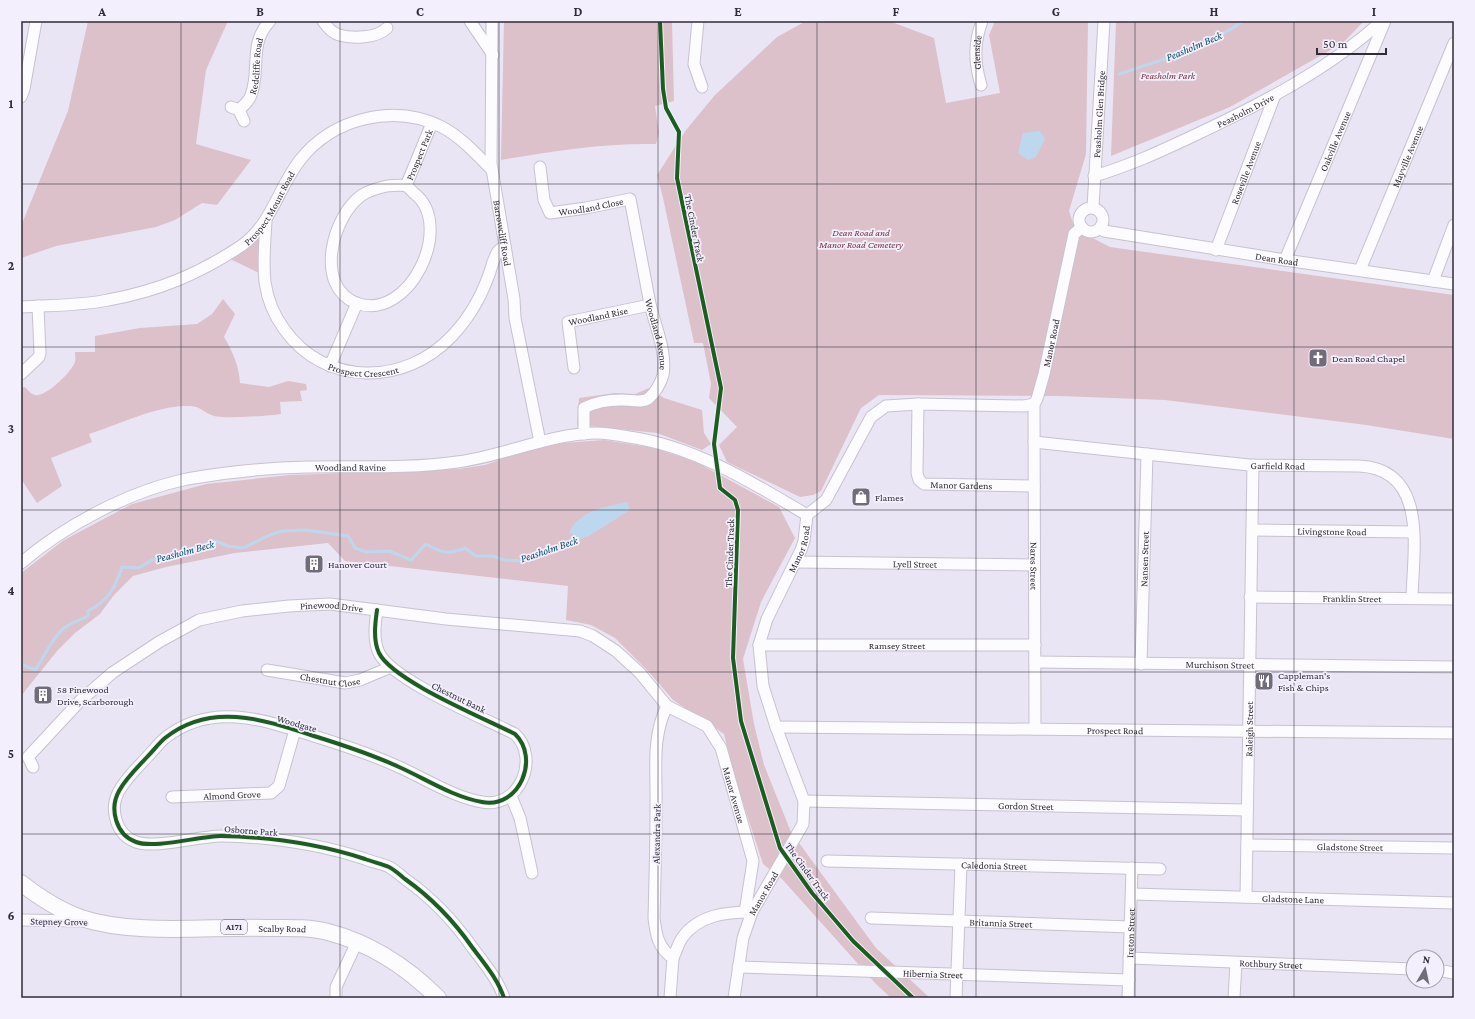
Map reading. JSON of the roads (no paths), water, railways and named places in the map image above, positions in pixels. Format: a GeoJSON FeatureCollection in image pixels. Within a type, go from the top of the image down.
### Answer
{"type":"FeatureCollection","features":[{"type":"Feature","properties":{"kind":"highway","name":"Scalby Road"},"geometry":{"type":"LineString","coordinates":[[21,883],[60,909],[81,918],[128,927],[184,929],[300,928],[327,932],[357,942],[394,960],[438,998]]}},
{"type":"Feature","properties":{"kind":"street"},"geometry":{"type":"LineString","coordinates":[[21,97],[24,89],[36,21]]}},
{"type":"Feature","properties":{"kind":"street","name":"Redcliffe Road"},"geometry":{"type":"LineString","coordinates":[[244,121],[235,108],[251,96],[256,51],[263,28],[270,21]]}},
{"type":"Feature","properties":{"kind":"street"},"geometry":{"type":"LineString","coordinates":[[323,21],[329,29],[339,35],[360,36],[381,34],[387,28]]}},
{"type":"Feature","properties":{"kind":"street"},"geometry":{"type":"LineString","coordinates":[[470,21],[493,55]]}},
{"type":"Feature","properties":{"kind":"street","name":"Barrowcliff Road"},"geometry":{"type":"LineString","coordinates":[[492,21],[493,55],[490,155],[514,299],[515,318],[540,442]]}},
{"type":"Feature","properties":{"kind":"street"},"geometry":{"type":"LineString","coordinates":[[698,21],[694,64],[702,87]]}},
{"type":"Feature","properties":{"kind":"street","name":"Glenside"},"geometry":{"type":"LineString","coordinates":[[981,84],[977,71],[975,53],[976,36],[982,21]]}},
{"type":"Feature","properties":{"kind":"street","name":"Peasholm Glen Bridge"},"geometry":{"type":"LineString","coordinates":[[1093,207],[1104,21]]}},
{"type":"Feature","properties":{"kind":"street","name":"Peasholm Drive"},"geometry":{"type":"LineString","coordinates":[[1094,176],[1133,163],[1275,96],[1324,67],[1354,46],[1383,21]]}},
{"type":"Feature","properties":{"kind":"street","name":"Oakville Avenue"},"geometry":{"type":"LineString","coordinates":[[1285,260],[1383,21]]}},
{"type":"Feature","properties":{"kind":"street","name":"Mayville Avenue"},"geometry":{"type":"LineString","coordinates":[[1360,270],[1454,43]]}},
{"type":"Feature","properties":{"kind":"street","name":"Roseville Avenue"},"geometry":{"type":"LineString","coordinates":[[1216,250],[1275,96]]}},
{"type":"Feature","properties":{"kind":"street","name":"Prospect Mount Road"},"geometry":{"type":"LineString","coordinates":[[21,308],[108,300],[183,279],[214,263],[243,244],[266,221],[286,182],[300,160],[315,144],[330,133],[347,125],[381,116],[409,117],[432,123],[453,134],[492,170]]}},
{"type":"Feature","properties":{"kind":"street","name":"Prospect Park"},"geometry":{"type":"LineString","coordinates":[[406,186],[432,123]]}},
{"type":"Feature","properties":{"kind":"street","name":"Woodland Close"},"geometry":{"type":"LineString","coordinates":[[540,167],[544,200],[550,213],[586,208],[630,199]]}},
{"type":"Feature","properties":{"kind":"street","name":"Prospect Park"},"geometry":{"type":"LineString","coordinates":[[387,186],[406,186],[420,197],[430,218],[430,240],[424,262],[409,286],[398,297],[387,303],[372,305],[357,303],[343,295],[333,282],[330,268],[339,226],[348,210],[361,195],[374,189],[387,186]]}},
{"type":"Feature","properties":{"kind":"street","name":"Woodland Avenue"},"geometry":{"type":"LineString","coordinates":[[584,434],[584,408],[595,403],[621,399],[640,401],[648,400],[660,384],[663,375],[663,362],[659,336],[650,305],[630,199]]}},
{"type":"Feature","properties":{"kind":"street"},"geometry":{"type":"LineString","coordinates":[[1082,227],[1091,232],[1100,228],[1103,217],[1101,212],[1093,207]]}},
{"type":"Feature","properties":{"kind":"street","name":"Manor Road"},"geometry":{"type":"LineString","coordinates":[[734,998],[748,912],[779,868],[803,824],[804,801],[776,727],[763,686],[759,645],[767,619],[796,562],[804,542],[807,515],[826,500],[871,417],[886,406],[918,404],[1024,406],[1034,404],[1037,399],[1044,374],[1074,234],[1082,227],[1080,222],[1081,213],[1086,209],[1093,207]]}},
{"type":"Feature","properties":{"kind":"street","name":"Prospect Crescent"},"geometry":{"type":"LineString","coordinates":[[266,221],[264,282],[267,298],[283,328],[297,344],[310,355],[345,372],[363,374],[388,372],[409,366],[438,350],[466,320],[485,286],[496,252],[505,247]]}},
{"type":"Feature","properties":{"kind":"street"},"geometry":{"type":"LineString","coordinates":[[1433,281],[1454,225]]}},
{"type":"Feature","properties":{"kind":"street","name":"Dean Road"},"geometry":{"type":"LineString","coordinates":[[1100,228],[1110,232],[1216,250],[1454,284]]}},
{"type":"Feature","properties":{"kind":"street"},"geometry":{"type":"LineString","coordinates":[[330,366],[357,303]]}},
{"type":"Feature","properties":{"kind":"street","name":"Woodland Rise"},"geometry":{"type":"LineString","coordinates":[[574,368],[568,322],[650,305]]}},
{"type":"Feature","properties":{"kind":"street"},"geometry":{"type":"LineString","coordinates":[[21,374],[39,357],[38,306]]}},
{"type":"Feature","properties":{"kind":"street","name":"Manor Gardens"},"geometry":{"type":"LineString","coordinates":[[918,404],[917,473],[919,480],[924,484],[1034,486]]}},
{"type":"Feature","properties":{"kind":"street","name":"Nares Street"},"geometry":{"type":"LineString","coordinates":[[1034,404],[1035,729]]}},
{"type":"Feature","properties":{"kind":"street","name":"Woodland Ravine"},"geometry":{"type":"LineString","coordinates":[[21,563],[54,538],[116,503],[185,480],[221,474],[304,467],[415,466],[457,462],[491,456],[540,442],[596,433],[656,441],[696,456],[750,482],[807,515]]}},
{"type":"Feature","properties":{"kind":"street","name":"Garfield Road"},"geometry":{"type":"LineString","coordinates":[[1034,442],[1253,465],[1368,466],[1384,471],[1397,481],[1406,493],[1411,507],[1413,532],[1412,598]]}},
{"type":"Feature","properties":{"kind":"street","name":"Nansen Street"},"geometry":{"type":"LineString","coordinates":[[1141,664],[1147,454]]}},
{"type":"Feature","properties":{"kind":"street","name":"Raleigh Street"},"geometry":{"type":"LineString","coordinates":[[1246,898],[1253,465]]}},
{"type":"Feature","properties":{"kind":"street","name":"Livingstone Road"},"geometry":{"type":"LineString","coordinates":[[1252,530],[1413,532]]}},
{"type":"Feature","properties":{"kind":"street","name":"Lyell Street"},"geometry":{"type":"LineString","coordinates":[[796,562],[1034,566]]}},
{"type":"Feature","properties":{"kind":"street","name":"Franklin Street"},"geometry":{"type":"LineString","coordinates":[[1250,597],[1454,599]]}},
{"type":"Feature","properties":{"kind":"street","name":"Pinewood Drive"},"geometry":{"type":"LineString","coordinates":[[33,766],[28,758],[80,701],[112,673],[159,642],[199,620],[242,611],[289,606],[330,604],[446,619],[580,631],[593,636],[616,651],[640,673],[667,706]]}},
{"type":"Feature","properties":{"kind":"street","name":"Chestnut Bank"},"geometry":{"type":"LineString","coordinates":[[377,610],[375,641],[383,659],[391,667],[412,683],[515,734],[524,742],[526,759],[524,773],[519,786],[511,796]]}},
{"type":"Feature","properties":{"kind":"street","name":"Ramsey Street"},"geometry":{"type":"LineString","coordinates":[[759,645],[1034,645]]}},
{"type":"Feature","properties":{"kind":"street","name":"Murchison Street"},"geometry":{"type":"LineString","coordinates":[[1035,662],[1454,667]]}},
{"type":"Feature","properties":{"kind":"street","name":"Chestnut Close"},"geometry":{"type":"LineString","coordinates":[[267,670],[345,683],[360,680],[391,667]]}},
{"type":"Feature","properties":{"kind":"street","name":"Manor Avenue"},"geometry":{"type":"LineString","coordinates":[[667,706],[707,726],[721,748],[753,861],[748,912]]}},
{"type":"Feature","properties":{"kind":"street","name":"Alexandra Park"},"geometry":{"type":"LineString","coordinates":[[667,706],[660,721],[654,757],[656,794],[654,918],[657,939],[666,953],[673,958]]}},
{"type":"Feature","properties":{"kind":"street","name":"Woodgate"},"geometry":{"type":"LineString","coordinates":[[127,836],[120,830],[115,816],[117,796],[132,774],[165,738],[201,720],[225,715],[252,718],[295,730],[374,756],[467,799],[492,803],[511,796]]}},
{"type":"Feature","properties":{"kind":"street","name":"Prospect Road"},"geometry":{"type":"LineString","coordinates":[[776,727],[1454,733]]}},
{"type":"Feature","properties":{"kind":"street","name":"Almond Grove"},"geometry":{"type":"LineString","coordinates":[[172,797],[272,793],[279,786],[295,730]]}},
{"type":"Feature","properties":{"kind":"street"},"geometry":{"type":"LineString","coordinates":[[511,796],[520,818],[532,873]]}},
{"type":"Feature","properties":{"kind":"street","name":"Gordon Street"},"geometry":{"type":"LineString","coordinates":[[804,801],[1247,810]]}},
{"type":"Feature","properties":{"kind":"street","name":"Osborne Park"},"geometry":{"type":"LineString","coordinates":[[127,836],[135,842],[147,843],[217,836],[263,837],[348,854],[389,867],[431,899],[447,914],[487,967],[504,998]]}},
{"type":"Feature","properties":{"kind":"street","name":"Gladstone Street"},"geometry":{"type":"LineString","coordinates":[[1246,845],[1454,848]]}},
{"type":"Feature","properties":{"kind":"street","name":"Caledonia Street"},"geometry":{"type":"LineString","coordinates":[[827,860],[1160,869]]}},
{"type":"Feature","properties":{"kind":"street"},"geometry":{"type":"LineString","coordinates":[[956,998],[961,864]]}},
{"type":"Feature","properties":{"kind":"street","name":"Ireton Street"},"geometry":{"type":"LineString","coordinates":[[1128,998],[1132,868]]}},
{"type":"Feature","properties":{"kind":"street","name":"Gladstone Lane"},"geometry":{"type":"LineString","coordinates":[[1132,894],[1454,902]]}},
{"type":"Feature","properties":{"kind":"street"},"geometry":{"type":"LineString","coordinates":[[670,998],[673,958],[681,938],[694,925],[711,917],[731,912],[748,912]]}},
{"type":"Feature","properties":{"kind":"street","name":"Britannia Street"},"geometry":{"type":"LineString","coordinates":[[871,918],[1130,927]]}},
{"type":"Feature","properties":{"kind":"street","name":"Stepney Grove"},"geometry":{"type":"LineString","coordinates":[[21,920],[97,922]]}},
{"type":"Feature","properties":{"kind":"street"},"geometry":{"type":"LineString","coordinates":[[336,998],[336,987],[357,942]]}},
{"type":"Feature","properties":{"kind":"street","name":"Rothbury Street"},"geometry":{"type":"LineString","coordinates":[[1130,958],[1405,970]]}},
{"type":"Feature","properties":{"kind":"street"},"geometry":{"type":"LineString","coordinates":[[1234,998],[1236,962]]}},
{"type":"Feature","properties":{"kind":"street","name":"Hibernia Street"},"geometry":{"type":"LineString","coordinates":[[738,967],[1129,980]]}},
{"type":"Feature","properties":{"kind":"water"},"geometry":{"type":"Polygon","coordinates":[[[1040,131],[1045,139],[1036,157],[1028,160],[1018,153],[1023,133],[1040,131]]]}},
{"type":"Feature","properties":{"kind":"water"},"geometry":{"type":"Polygon","coordinates":[[[627,502],[630,510],[589,536],[579,539],[569,532],[580,519],[587,514],[602,508],[627,502]]]}},
{"type":"Feature","properties":{"kind":"waterway","name":"Peasholm Beck"},"geometry":{"type":"LineString","coordinates":[[1119,74],[1199,46],[1243,21]]}},
{"type":"Feature","properties":{"kind":"waterway","name":"Peasholm Beck"},"geometry":{"type":"LineString","coordinates":[[21,664],[35,670],[58,633],[68,625],[88,616],[88,611],[106,598],[117,581],[122,567],[139,568],[150,561],[215,541],[228,546],[243,548],[282,531],[305,530],[348,536],[355,548],[366,552],[389,551],[411,560],[426,544],[445,552],[454,552],[465,548],[476,556],[492,556],[505,560],[521,561],[538,551],[557,547],[582,537]]}},
{"type":"Feature","properties":{"kind":"place","name":"Dean Road Chapel"},"geometry":{"type":"Point","coordinates":[1318,358]}},
{"type":"Feature","properties":{"kind":"place","name":"Flames"},"geometry":{"type":"Point","coordinates":[861,497]}},
{"type":"Feature","properties":{"kind":"place","name":"Hanover Court"},"geometry":{"type":"Point","coordinates":[314,564]}},
{"type":"Feature","properties":{"kind":"place","name":"Cappleman's Fish & Chips"},"geometry":{"type":"Point","coordinates":[1264,681]}},
{"type":"Feature","properties":{"kind":"place","name":"58 Pinewood Drive, Scarborough"},"geometry":{"type":"Point","coordinates":[43,695]}},
{"type":"Feature","properties":{"kind":"park label","name":"Peasholm Park"},"geometry":{"type":"Point","coordinates":[1168,75]}},
{"type":"Feature","properties":{"kind":"park label","name":"Dean Road and Manor Road Cemetery"},"geometry":{"type":"Point","coordinates":[861,238]}}]}
